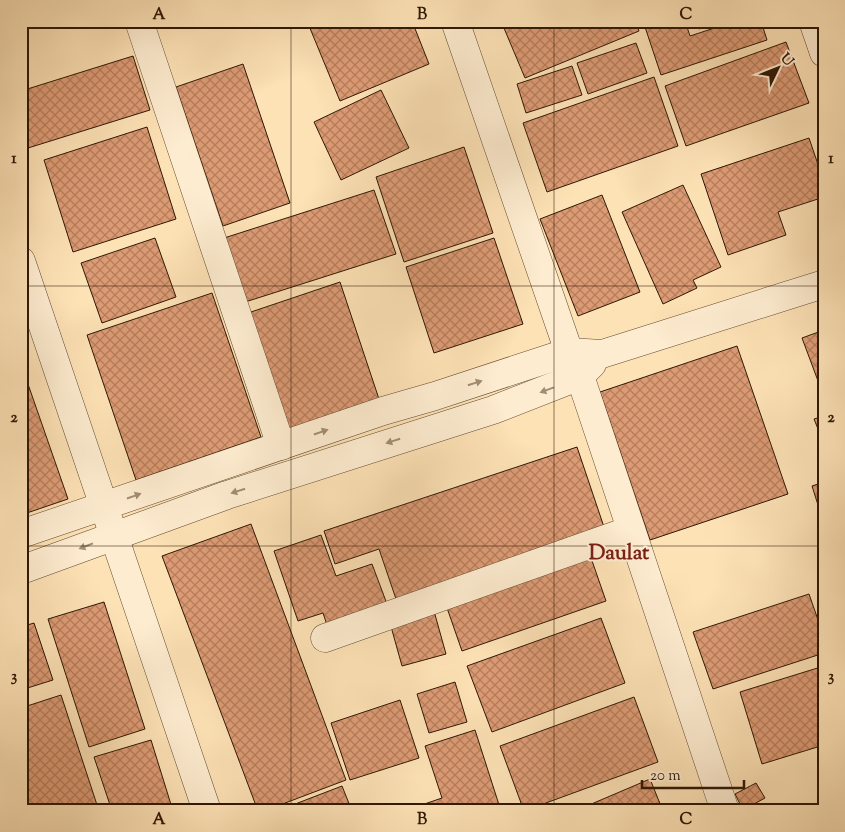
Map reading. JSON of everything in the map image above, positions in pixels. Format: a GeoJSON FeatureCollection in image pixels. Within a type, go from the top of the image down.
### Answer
{"type":"FeatureCollection","features":[{"type":"Feature","properties":{"kind":"street"},"geometry":{"type":"LineString","coordinates":[[139,21],[281,446]]}},
{"type":"Feature","properties":{"kind":"street"},"geometry":{"type":"LineString","coordinates":[[455,21],[632,530],[725,811]]}},
{"type":"Feature","properties":{"kind":"street"},"geometry":{"type":"LineString","coordinates":[[813,21],[824,53]]}},
{"type":"Feature","properties":{"kind":"street"},"geometry":{"type":"LineString","coordinates":[[21,261],[207,811]]}},
{"type":"Feature","properties":{"kind":"street"},"geometry":{"type":"LineString","coordinates":[[21,534],[383,411],[435,396],[574,364],[824,284]]}},
{"type":"Feature","properties":{"kind":"street"},"geometry":{"type":"LineString","coordinates":[[21,570],[275,479],[493,410],[574,364]]}},
{"type":"Feature","properties":{"kind":"street"},"geometry":{"type":"LineString","coordinates":[[325,638],[632,530]]}},
{"type":"Feature","properties":{"kind":"building"},"geometry":{"type":"Polygon","coordinates":[[[307,21],[412,21],[429,64],[340,101],[307,21]]]}},
{"type":"Feature","properties":{"kind":"building"},"geometry":{"type":"Polygon","coordinates":[[[501,21],[635,21],[639,31],[525,78],[501,21]]]}},
{"type":"Feature","properties":{"kind":"building"},"geometry":{"type":"Polygon","coordinates":[[[643,21],[685,21],[690,36],[736,21],[761,21],[767,40],[661,75],[643,21]]]}},
{"type":"Feature","properties":{"kind":"building"},"geometry":{"type":"Polygon","coordinates":[[[696,21],[721,21],[699,29],[696,21]]]}},
{"type":"Feature","properties":{"kind":"building"},"geometry":{"type":"Polygon","coordinates":[[[786,42],[809,103],[686,146],[665,86],[786,42]]]}},
{"type":"Feature","properties":{"kind":"building"},"geometry":{"type":"Polygon","coordinates":[[[636,43],[647,73],[588,94],[577,63],[636,43]]]}},
{"type":"Feature","properties":{"kind":"building"},"geometry":{"type":"Polygon","coordinates":[[[133,56],[150,110],[28,148],[21,125],[21,91],[133,56]]]}},
{"type":"Feature","properties":{"kind":"building"},"geometry":{"type":"Polygon","coordinates":[[[243,64],[290,203],[223,226],[176,87],[243,64]]]}},
{"type":"Feature","properties":{"kind":"building"},"geometry":{"type":"Polygon","coordinates":[[[572,66],[582,95],[526,113],[517,84],[572,66]]]}},
{"type":"Feature","properties":{"kind":"building"},"geometry":{"type":"Polygon","coordinates":[[[654,77],[678,146],[547,192],[523,123],[654,77]]]}},
{"type":"Feature","properties":{"kind":"building"},"geometry":{"type":"Polygon","coordinates":[[[381,90],[409,148],[341,180],[314,122],[381,90]]]}},
{"type":"Feature","properties":{"kind":"building"},"geometry":{"type":"Polygon","coordinates":[[[147,127],[176,219],[73,252],[44,160],[147,127]]]}},
{"type":"Feature","properties":{"kind":"building"},"geometry":{"type":"Polygon","coordinates":[[[809,138],[824,182],[824,197],[778,212],[786,235],[728,255],[701,174],[809,138]]]}},
{"type":"Feature","properties":{"kind":"building"},"geometry":{"type":"Polygon","coordinates":[[[464,147],[493,233],[404,262],[376,177],[464,147]]]}},
{"type":"Feature","properties":{"kind":"building"},"geometry":{"type":"Polygon","coordinates":[[[683,185],[721,267],[693,280],[697,288],[663,304],[622,212],[683,185]]]}},
{"type":"Feature","properties":{"kind":"building"},"geometry":{"type":"Polygon","coordinates":[[[374,190],[396,254],[242,303],[221,239],[374,190]]]}},
{"type":"Feature","properties":{"kind":"building"},"geometry":{"type":"Polygon","coordinates":[[[602,195],[640,292],[578,316],[540,219],[602,195]]]}},
{"type":"Feature","properties":{"kind":"building"},"geometry":{"type":"Polygon","coordinates":[[[155,238],[176,297],[102,323],[81,263],[155,238]]]}},
{"type":"Feature","properties":{"kind":"building"},"geometry":{"type":"Polygon","coordinates":[[[494,238],[523,324],[434,353],[406,267],[494,238]]]}},
{"type":"Feature","properties":{"kind":"building"},"geometry":{"type":"Polygon","coordinates":[[[340,282],[382,408],[290,438],[248,313],[340,282]]]}},
{"type":"Feature","properties":{"kind":"building"},"geometry":{"type":"Polygon","coordinates":[[[212,293],[261,437],[136,480],[87,335],[212,293]]]}},
{"type":"Feature","properties":{"kind":"building"},"geometry":{"type":"Polygon","coordinates":[[[824,330],[824,397],[802,338],[824,330]]]}},
{"type":"Feature","properties":{"kind":"building"},"geometry":{"type":"Polygon","coordinates":[[[737,346],[788,494],[650,540],[600,392],[737,346]]]}},
{"type":"Feature","properties":{"kind":"building"},"geometry":{"type":"Polygon","coordinates":[[[21,364],[68,499],[21,515],[21,364]]]}},
{"type":"Feature","properties":{"kind":"building"},"geometry":{"type":"Polygon","coordinates":[[[824,416],[824,444],[814,419],[824,416]]]}},
{"type":"Feature","properties":{"kind":"building"},"geometry":{"type":"Polygon","coordinates":[[[577,447],[605,530],[396,599],[379,549],[335,564],[324,531],[577,447]]]}},
{"type":"Feature","properties":{"kind":"building"},"geometry":{"type":"Polygon","coordinates":[[[824,482],[824,524],[812,486],[824,482]]]}},
{"type":"Feature","properties":{"kind":"building"},"geometry":{"type":"Polygon","coordinates":[[[251,524],[346,780],[264,811],[258,811],[162,556],[251,524]]]}},
{"type":"Feature","properties":{"kind":"building"},"geometry":{"type":"Polygon","coordinates":[[[321,535],[336,576],[372,564],[387,604],[327,625],[323,613],[298,621],[274,551],[321,535]]]}},
{"type":"Feature","properties":{"kind":"building"},"geometry":{"type":"Polygon","coordinates":[[[590,555],[606,601],[462,651],[446,605],[590,555]]]}},
{"type":"Feature","properties":{"kind":"building"},"geometry":{"type":"Polygon","coordinates":[[[809,594],[824,637],[824,653],[713,689],[693,632],[809,594]]]}},
{"type":"Feature","properties":{"kind":"building"},"geometry":{"type":"Polygon","coordinates":[[[104,602],[145,729],[89,747],[48,619],[104,602]]]}},
{"type":"Feature","properties":{"kind":"building"},"geometry":{"type":"Polygon","coordinates":[[[434,611],[446,654],[402,666],[390,623],[434,611]]]}},
{"type":"Feature","properties":{"kind":"building"},"geometry":{"type":"Polygon","coordinates":[[[601,618],[625,683],[492,732],[467,666],[601,618]]]}},
{"type":"Feature","properties":{"kind":"building"},"geometry":{"type":"Polygon","coordinates":[[[34,623],[53,680],[21,690],[21,627],[34,623]]]}},
{"type":"Feature","properties":{"kind":"building"},"geometry":{"type":"Polygon","coordinates":[[[824,666],[824,745],[762,764],[740,692],[824,666]]]}},
{"type":"Feature","properties":{"kind":"building"},"geometry":{"type":"Polygon","coordinates":[[[455,682],[467,722],[429,733],[417,694],[455,682]]]}},
{"type":"Feature","properties":{"kind":"building"},"geometry":{"type":"Polygon","coordinates":[[[61,695],[99,811],[21,811],[21,708],[61,695]]]}},
{"type":"Feature","properties":{"kind":"building"},"geometry":{"type":"Polygon","coordinates":[[[634,697],[658,762],[524,811],[500,746],[634,697]]]}},
{"type":"Feature","properties":{"kind":"building"},"geometry":{"type":"Polygon","coordinates":[[[400,700],[419,758],[350,780],[331,723],[400,700]]]}},
{"type":"Feature","properties":{"kind":"building"},"geometry":{"type":"Polygon","coordinates":[[[475,730],[501,811],[404,811],[442,798],[425,746],[475,730]]]}},
{"type":"Feature","properties":{"kind":"building"},"geometry":{"type":"Polygon","coordinates":[[[151,740],[173,811],[112,811],[94,757],[151,740]]]}},
{"type":"Feature","properties":{"kind":"building"},"geometry":{"type":"Polygon","coordinates":[[[824,756],[824,775],[818,758],[824,756]]]}},
{"type":"Feature","properties":{"kind":"building"},"geometry":{"type":"Polygon","coordinates":[[[650,779],[663,811],[575,811],[650,779]]]}},
{"type":"Feature","properties":{"kind":"building"},"geometry":{"type":"Polygon","coordinates":[[[756,783],[765,798],[743,810],[735,794],[756,783]]]}},
{"type":"Feature","properties":{"kind":"building"},"geometry":{"type":"Polygon","coordinates":[[[342,786],[352,811],[277,811],[342,786]]]}},
{"type":"Feature","properties":{"kind":"district","name":"Daulat"},"geometry":{"type":"Point","coordinates":[619,552]}}]}
